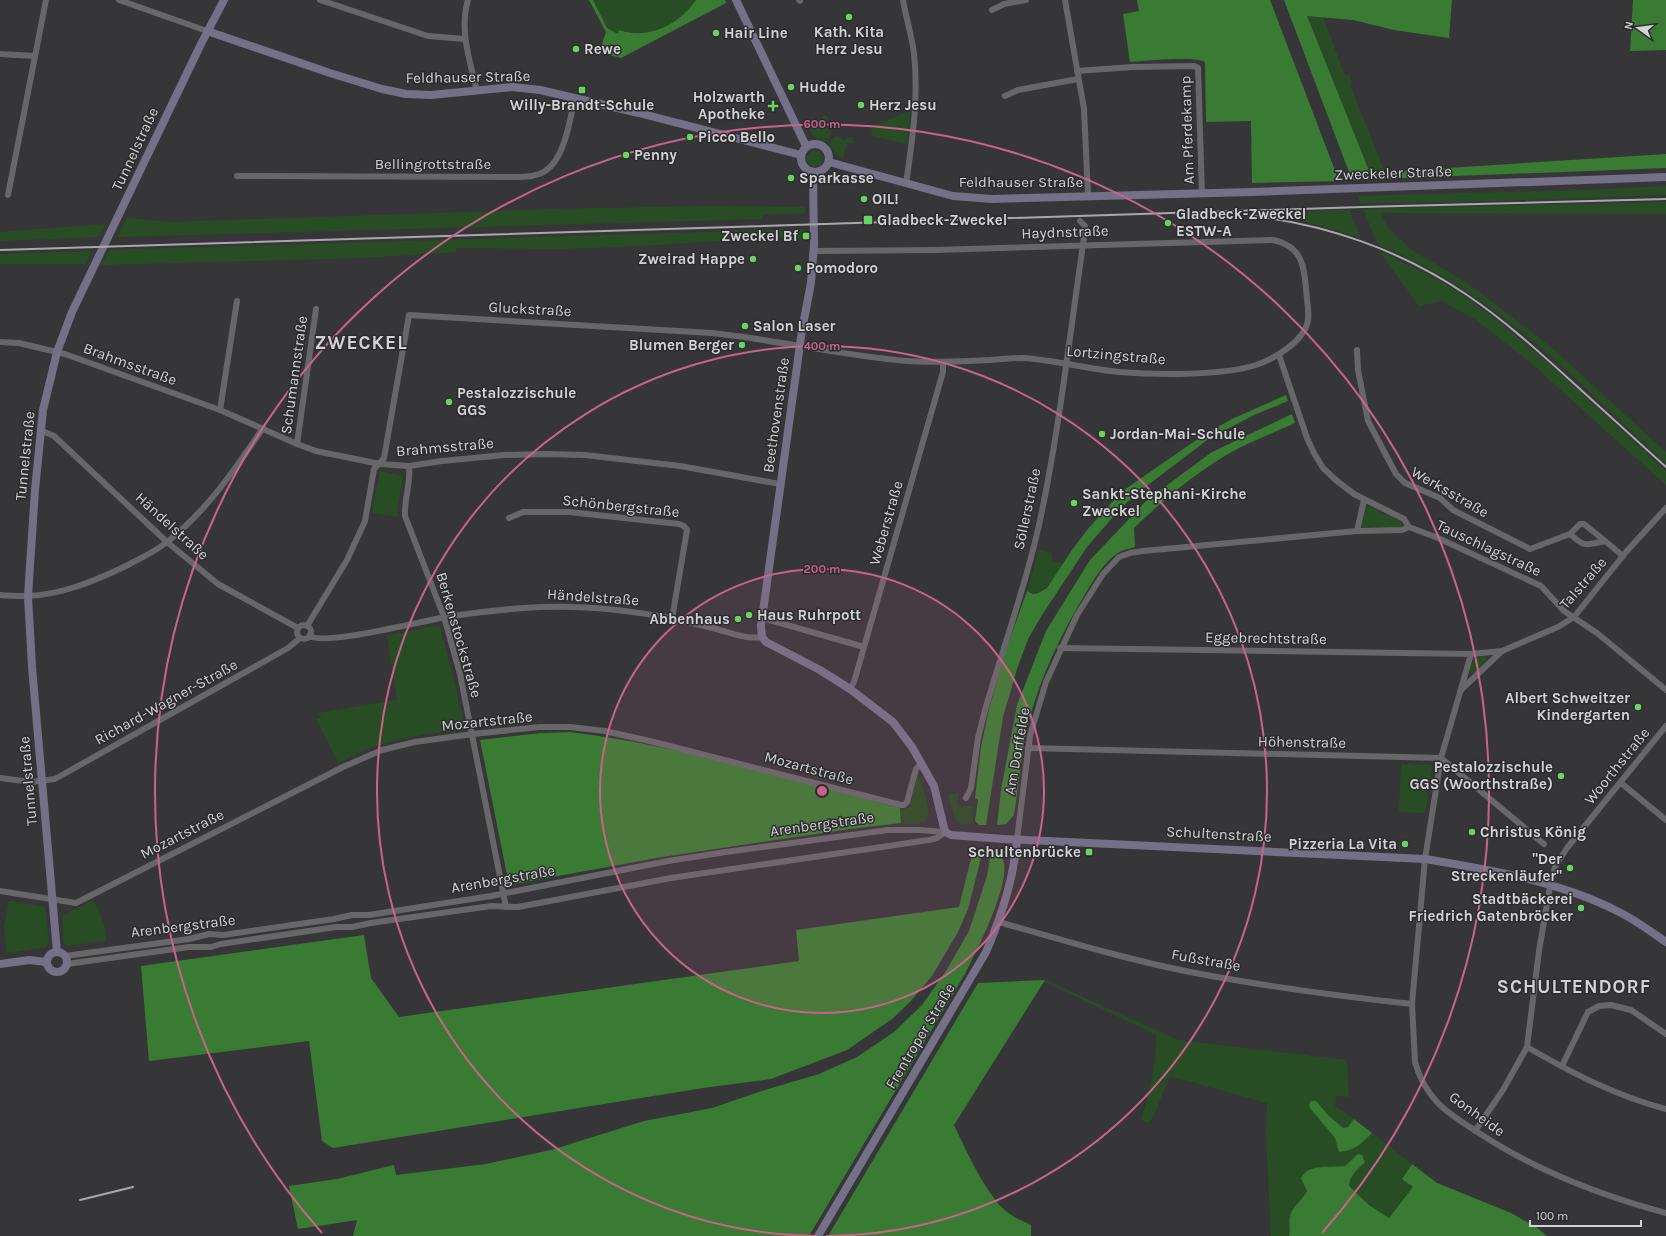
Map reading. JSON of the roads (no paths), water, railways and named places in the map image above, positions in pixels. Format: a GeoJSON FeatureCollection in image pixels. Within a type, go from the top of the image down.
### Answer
{"type":"FeatureCollection","features":[{"type":"Feature","properties":{"kind":"street"},"geometry":{"type":"LineString","coordinates":[[8,195],[46,0]]}},
{"type":"Feature","properties":{"kind":"street","name":"Feldhauser Straße"},"geometry":{"type":"LineString","coordinates":[[119,0],[382,90],[406,94],[431,95],[512,87],[540,90],[575,97],[801,155]]}},
{"type":"Feature","properties":{"kind":"street","name":"Tunnelstraße"},"geometry":{"type":"LineString","coordinates":[[57,952],[32,667],[28,596],[40,430],[46,392],[57,352],[72,312],[207,31],[224,0]]}},
{"type":"Feature","properties":{"kind":"street"},"geometry":{"type":"LineString","coordinates":[[320,0],[428,36],[466,39]]}},
{"type":"Feature","properties":{"kind":"street"},"geometry":{"type":"LineString","coordinates":[[468,0],[464,23],[477,91]]}},
{"type":"Feature","properties":{"kind":"street"},"geometry":{"type":"LineString","coordinates":[[736,0],[806,146]]}},
{"type":"Feature","properties":{"kind":"street"},"geometry":{"type":"LineString","coordinates":[[903,0],[913,44],[916,84],[915,114],[906,184]]}},
{"type":"Feature","properties":{"kind":"street"},"geometry":{"type":"LineString","coordinates":[[992,10],[1004,4],[1026,0]]}},
{"type":"Feature","properties":{"kind":"street"},"geometry":{"type":"LineString","coordinates":[[1065,0],[1084,108],[1088,195]]}},
{"type":"Feature","properties":{"kind":"street"},"geometry":{"type":"LineString","coordinates":[[0,54],[36,56]]}},
{"type":"Feature","properties":{"kind":"street","name":"Am Pferdekamp"},"geometry":{"type":"LineString","coordinates":[[1077,71],[1163,66],[1194,66],[1198,68],[1202,194]]}},
{"type":"Feature","properties":{"kind":"street"},"geometry":{"type":"LineString","coordinates":[[1005,96],[1018,90],[1078,79]]}},
{"type":"Feature","properties":{"kind":"street","name":"Bellingrottstraße"},"geometry":{"type":"LineString","coordinates":[[237,176],[514,177],[534,175],[547,170],[560,154],[575,97]]}},
{"type":"Feature","properties":{"kind":"street"},"geometry":{"type":"LineString","coordinates":[[816,144],[823,146],[828,153],[829,162],[822,171],[813,173],[809,172],[802,166],[801,155],[806,146],[816,144]]}},
{"type":"Feature","properties":{"kind":"street","name":"Feldhauser Straße"},"geometry":{"type":"LineString","coordinates":[[829,162],[906,184],[953,196],[970,198],[992,199],[1121,195]]}},
{"type":"Feature","properties":{"kind":"street","name":"Beethovenstraße"},"geometry":{"type":"LineString","coordinates":[[762,636],[762,618],[780,484],[811,284],[814,251],[813,173]]}},
{"type":"Feature","properties":{"kind":"street","name":"Zweckeler Straße"},"geometry":{"type":"LineString","coordinates":[[1121,195],[1355,189],[1666,177]]}},
{"type":"Feature","properties":{"kind":"street","name":"Söllerstraße"},"geometry":{"type":"LineString","coordinates":[[966,798],[971,788],[984,714],[1033,549],[1042,511],[1057,425],[1083,245],[1085,226],[1080,221]]}},
{"type":"Feature","properties":{"kind":"street","name":"Haydnstraße"},"geometry":{"type":"LineString","coordinates":[[814,251],[935,250],[1268,240]]}},
{"type":"Feature","properties":{"kind":"street","name":"Lortzingstraße"},"geometry":{"type":"LineString","coordinates":[[801,346],[876,358],[944,362],[1023,358],[1120,372],[1173,374],[1221,371],[1255,365],[1278,355],[1294,342],[1306,327],[1309,319],[1304,267],[1300,258],[1291,247],[1279,241],[1268,240]]}},
{"type":"Feature","properties":{"kind":"street"},"geometry":{"type":"LineString","coordinates":[[220,410],[237,301]]}},
{"type":"Feature","properties":{"kind":"street","name":"Schumannstraße"},"geometry":{"type":"LineString","coordinates":[[297,444],[316,308]]}},
{"type":"Feature","properties":{"kind":"street","name":"Gluckstraße"},"geometry":{"type":"LineString","coordinates":[[380,464],[384,458],[409,315],[712,333],[750,337],[801,346]]}},
{"type":"Feature","properties":{"kind":"street","name":"Brahmsstraße"},"geometry":{"type":"LineString","coordinates":[[0,342],[19,343],[57,352],[220,410],[316,451],[380,464],[409,466],[504,455],[585,455],[680,466],[780,484]]}},
{"type":"Feature","properties":{"kind":"street","name":"Werksstraße"},"geometry":{"type":"LineString","coordinates":[[1357,350],[1358,370],[1368,421],[1396,474],[1405,483],[1440,498],[1453,510],[1530,549],[1570,534],[1580,524],[1584,524],[1623,556]]}},
{"type":"Feature","properties":{"kind":"street","name":"Tauschlagstraße"},"geometry":{"type":"LineString","coordinates":[[1278,355],[1314,453],[1323,468],[1337,482],[1364,500],[1404,519],[1409,528]]}},
{"type":"Feature","properties":{"kind":"street","name":"Weberstraße"},"geometry":{"type":"LineString","coordinates":[[850,689],[854,682],[943,372],[944,362]]}},
{"type":"Feature","properties":{"kind":"street"},"geometry":{"type":"LineString","coordinates":[[0,595],[28,596],[59,591],[99,578],[137,560],[167,542],[200,511],[214,495],[263,428]]}},
{"type":"Feature","properties":{"kind":"street","name":"Händelstraße"},"geometry":{"type":"LineString","coordinates":[[40,430],[54,436],[167,542],[218,584],[298,628]]}},
{"type":"Feature","properties":{"kind":"street"},"geometry":{"type":"LineString","coordinates":[[309,636],[310,631],[308,626],[347,560],[364,521],[374,469],[380,464]]}},
{"type":"Feature","properties":{"kind":"street","name":"Berkenstockstraße"},"geometry":{"type":"LineString","coordinates":[[409,466],[410,473],[404,507],[405,516],[444,617],[460,674],[506,907]]}},
{"type":"Feature","properties":{"kind":"street"},"geometry":{"type":"LineString","coordinates":[[1357,531],[1364,500]]}},
{"type":"Feature","properties":{"kind":"street","name":"Talstraße"},"geometry":{"type":"LineString","coordinates":[[1471,654],[1502,651],[1558,627],[1574,617],[1623,556],[1666,508]]}},
{"type":"Feature","properties":{"kind":"street","name":"Schönbergstraße"},"geometry":{"type":"LineString","coordinates":[[509,518],[523,512],[569,512],[637,518],[684,526],[687,530],[672,619]]}},
{"type":"Feature","properties":{"kind":"street","name":"Tauschlagstraße"},"geometry":{"type":"LineString","coordinates":[[1060,648],[1092,590],[1110,565],[1124,555],[1170,549],[1357,531],[1402,530],[1409,528],[1457,546],[1541,586],[1564,611],[1597,633],[1666,690]]}},
{"type":"Feature","properties":{"kind":"street"},"geometry":{"type":"LineString","coordinates":[[1570,534],[1580,544],[1585,545],[1605,541]]}},
{"type":"Feature","properties":{"kind":"street","name":"Händelstraße"},"geometry":{"type":"LineString","coordinates":[[309,636],[322,639],[341,637],[444,617],[488,611],[565,606],[599,608],[672,619],[751,638],[762,636]]}},
{"type":"Feature","properties":{"kind":"street"},"geometry":{"type":"LineString","coordinates":[[762,618],[864,647]]}},
{"type":"Feature","properties":{"kind":"street"},"geometry":{"type":"LineString","coordinates":[[300,638],[297,633],[298,628],[302,625],[308,626]]}},
{"type":"Feature","properties":{"kind":"street","name":"Richard-Wagner-Straße"},"geometry":{"type":"LineString","coordinates":[[42,782],[55,779],[288,648],[300,638],[305,639],[309,636]]}},
{"type":"Feature","properties":{"kind":"street"},"geometry":{"type":"LineString","coordinates":[[762,636],[766,642],[820,670],[850,689],[893,722],[907,738],[934,786],[945,832]]}},
{"type":"Feature","properties":{"kind":"street","name":"Eggebrechtstraße"},"geometry":{"type":"LineString","coordinates":[[1060,648],[1471,654]]}},
{"type":"Feature","properties":{"kind":"street","name":"Am Dorffelde"},"geometry":{"type":"LineString","coordinates":[[1017,839],[1028,748],[1035,716],[1046,682],[1060,648]]}},
{"type":"Feature","properties":{"kind":"street","name":"Talstraße"},"geometry":{"type":"LineString","coordinates":[[1460,691],[1502,651]]}},
{"type":"Feature","properties":{"kind":"street"},"geometry":{"type":"LineString","coordinates":[[1424,859],[1441,758],[1471,654]]}},
{"type":"Feature","properties":{"kind":"street","name":"Woorthstraße"},"geometry":{"type":"LineString","coordinates":[[1473,1129],[1503,1090],[1527,1047],[1539,951],[1550,886],[1555,867],[1567,848],[1666,726]]}},
{"type":"Feature","properties":{"kind":"street","name":"Mozartstraße"},"geometry":{"type":"LineString","coordinates":[[0,891],[53,901],[76,903],[343,767],[382,750],[414,742],[473,734],[540,728],[570,727],[605,731],[654,742],[901,805],[904,805],[907,802],[916,769],[922,763]]}},
{"type":"Feature","properties":{"kind":"street","name":"Höhenstraße"},"geometry":{"type":"LineString","coordinates":[[1028,748],[1441,758]]}},
{"type":"Feature","properties":{"kind":"street"},"geometry":{"type":"LineString","coordinates":[[1441,758],[1544,844]]}},
{"type":"Feature","properties":{"kind":"street"},"geometry":{"type":"LineString","coordinates":[[0,778],[42,782]]}},
{"type":"Feature","properties":{"kind":"street"},"geometry":{"type":"LineString","coordinates":[[1621,783],[1666,820]]}},
{"type":"Feature","properties":{"kind":"street","name":"Arenbergstraße"},"geometry":{"type":"LineString","coordinates":[[66,960],[209,934],[223,935],[352,915],[370,915],[504,894],[668,861],[888,830],[920,830],[945,832],[951,835],[1017,839]]}},
{"type":"Feature","properties":{"kind":"street","name":"Arenbergstraße"},"geometry":{"type":"LineString","coordinates":[[66,960],[189,947],[211,948],[221,944],[336,927],[352,928],[371,923],[491,906],[518,907],[693,874],[929,840],[937,838],[945,832]]}},
{"type":"Feature","properties":{"kind":"street","name":"Schultenstraße"},"geometry":{"type":"LineString","coordinates":[[1017,839],[1424,859],[1490,870],[1574,893],[1615,910],[1666,942]]}},
{"type":"Feature","properties":{"kind":"street","name":"Frentroper Straße"},"geometry":{"type":"LineString","coordinates":[[818,1236],[986,952],[999,922],[1013,874],[1017,839]]}},
{"type":"Feature","properties":{"kind":"street","name":"Gonheide"},"geometry":{"type":"LineString","coordinates":[[1424,859],[1412,1004],[1415,1062],[1420,1077],[1438,1102],[1452,1115],[1502,1148],[1566,1180],[1628,1203],[1666,1213]]}},
{"type":"Feature","properties":{"kind":"street","name":"Fußstraße"},"geometry":{"type":"LineString","coordinates":[[999,922],[1112,954],[1190,972],[1345,997],[1412,1004]]}},
{"type":"Feature","properties":{"kind":"street"},"geometry":{"type":"LineString","coordinates":[[0,964],[29,960],[46,962],[52,953],[57,952],[66,960]]}},
{"type":"Feature","properties":{"kind":"street","name":"Arenbergstraße"},"geometry":{"type":"LineString","coordinates":[[46,962],[51,971],[56,973],[64,969],[66,960]]}},
{"type":"Feature","properties":{"kind":"street"},"geometry":{"type":"LineString","coordinates":[[1562,1066],[1588,1012],[1599,1006],[1611,1005],[1631,1010],[1666,1034]]}},
{"type":"Feature","properties":{"kind":"street"},"geometry":{"type":"LineString","coordinates":[[1527,1047],[1611,1091],[1666,1109]]}},
{"type":"Feature","properties":{"kind":"railway"},"geometry":{"type":"LineString","coordinates":[[0,250],[1362,207],[1666,199]]}},
{"type":"Feature","properties":{"kind":"railway"},"geometry":{"type":"LineString","coordinates":[[1245,215],[1304,225],[1361,241],[1389,252],[1442,279],[1481,305],[1520,336],[1666,467]]}},
{"type":"Feature","properties":{"kind":"railway"},"geometry":{"type":"LineString","coordinates":[[80,1200],[133,1187]]}},
{"type":"Feature","properties":{"kind":"place","name":"Kath. Kita Herz Jesu"},"geometry":{"type":"Point","coordinates":[849,17]}},
{"type":"Feature","properties":{"kind":"place","name":"Hair Line"},"geometry":{"type":"Point","coordinates":[716,33]}},
{"type":"Feature","properties":{"kind":"place","name":"Rewe"},"geometry":{"type":"Point","coordinates":[576,49]}},
{"type":"Feature","properties":{"kind":"place","name":"Hudde"},"geometry":{"type":"Point","coordinates":[791,87]}},
{"type":"Feature","properties":{"kind":"place","name":"Willy-Brandt-Schule"},"geometry":{"type":"Point","coordinates":[582,90]}},
{"type":"Feature","properties":{"kind":"place","name":"Herz Jesu"},"geometry":{"type":"Point","coordinates":[861,105]}},
{"type":"Feature","properties":{"kind":"place","name":"Holzwarth Apotheke"},"geometry":{"type":"Point","coordinates":[773,106]}},
{"type":"Feature","properties":{"kind":"place","name":"Picco Bello"},"geometry":{"type":"Point","coordinates":[690,137]}},
{"type":"Feature","properties":{"kind":"place","name":"Penny"},"geometry":{"type":"Point","coordinates":[626,155]}},
{"type":"Feature","properties":{"kind":"place","name":"Sparkasse"},"geometry":{"type":"Point","coordinates":[791,178]}},
{"type":"Feature","properties":{"kind":"place","name":"OIL!"},"geometry":{"type":"Point","coordinates":[864,199]}},
{"type":"Feature","properties":{"kind":"place","name":"Gladbeck-Zweckel"},"geometry":{"type":"Point","coordinates":[868,220]}},
{"type":"Feature","properties":{"kind":"place","name":"Gladbeck-Zweckel ESTW-A"},"geometry":{"type":"Point","coordinates":[1168,223]}},
{"type":"Feature","properties":{"kind":"place","name":"Zweckel Bf"},"geometry":{"type":"Point","coordinates":[806,236]}},
{"type":"Feature","properties":{"kind":"place","name":"Zweirad Happe"},"geometry":{"type":"Point","coordinates":[753,259]}},
{"type":"Feature","properties":{"kind":"place","name":"Pomodoro"},"geometry":{"type":"Point","coordinates":[798,268]}},
{"type":"Feature","properties":{"kind":"place","name":"Salon Laser"},"geometry":{"type":"Point","coordinates":[745,326]}},
{"type":"Feature","properties":{"kind":"place","name":"Blumen Berger"},"geometry":{"type":"Point","coordinates":[742,345]}},
{"type":"Feature","properties":{"kind":"place","name":"Pestalozzischule GGS"},"geometry":{"type":"Point","coordinates":[449,402]}},
{"type":"Feature","properties":{"kind":"place","name":"Jordan-Mai-Schule"},"geometry":{"type":"Point","coordinates":[1102,434]}},
{"type":"Feature","properties":{"kind":"place","name":"Sankt-Stephani-Kirche Zweckel"},"geometry":{"type":"Point","coordinates":[1074,503]}},
{"type":"Feature","properties":{"kind":"place","name":"Haus Ruhrpott"},"geometry":{"type":"Point","coordinates":[749,615]}},
{"type":"Feature","properties":{"kind":"place","name":"Abbenhaus"},"geometry":{"type":"Point","coordinates":[738,619]}},
{"type":"Feature","properties":{"kind":"place","name":"Albert Schweitzer Kindergarten"},"geometry":{"type":"Point","coordinates":[1638,707]}},
{"type":"Feature","properties":{"kind":"place","name":"Pestalozzischule GGS (Woorthstraße)"},"geometry":{"type":"Point","coordinates":[1561,776]}},
{"type":"Feature","properties":{"kind":"place","name":"Christus König"},"geometry":{"type":"Point","coordinates":[1472,832]}},
{"type":"Feature","properties":{"kind":"place","name":"Pizzeria La Vita"},"geometry":{"type":"Point","coordinates":[1405,844]}},
{"type":"Feature","properties":{"kind":"place","name":"Schultenbrücke"},"geometry":{"type":"Point","coordinates":[1089,852]}},
{"type":"Feature","properties":{"kind":"place","name":"\"Der Streckenläufer\""},"geometry":{"type":"Point","coordinates":[1570,868]}},
{"type":"Feature","properties":{"kind":"place","name":"Stadtbäckerei Friedrich Gatenbröcker"},"geometry":{"type":"Point","coordinates":[1581,908]}},
{"type":"Feature","properties":{"kind":"district","name":"ZWECKEL"},"geometry":{"type":"Point","coordinates":[361,343]}},
{"type":"Feature","properties":{"kind":"district","name":"SCHULTENDORF"},"geometry":{"type":"Point","coordinates":[1574,987]}}]}
